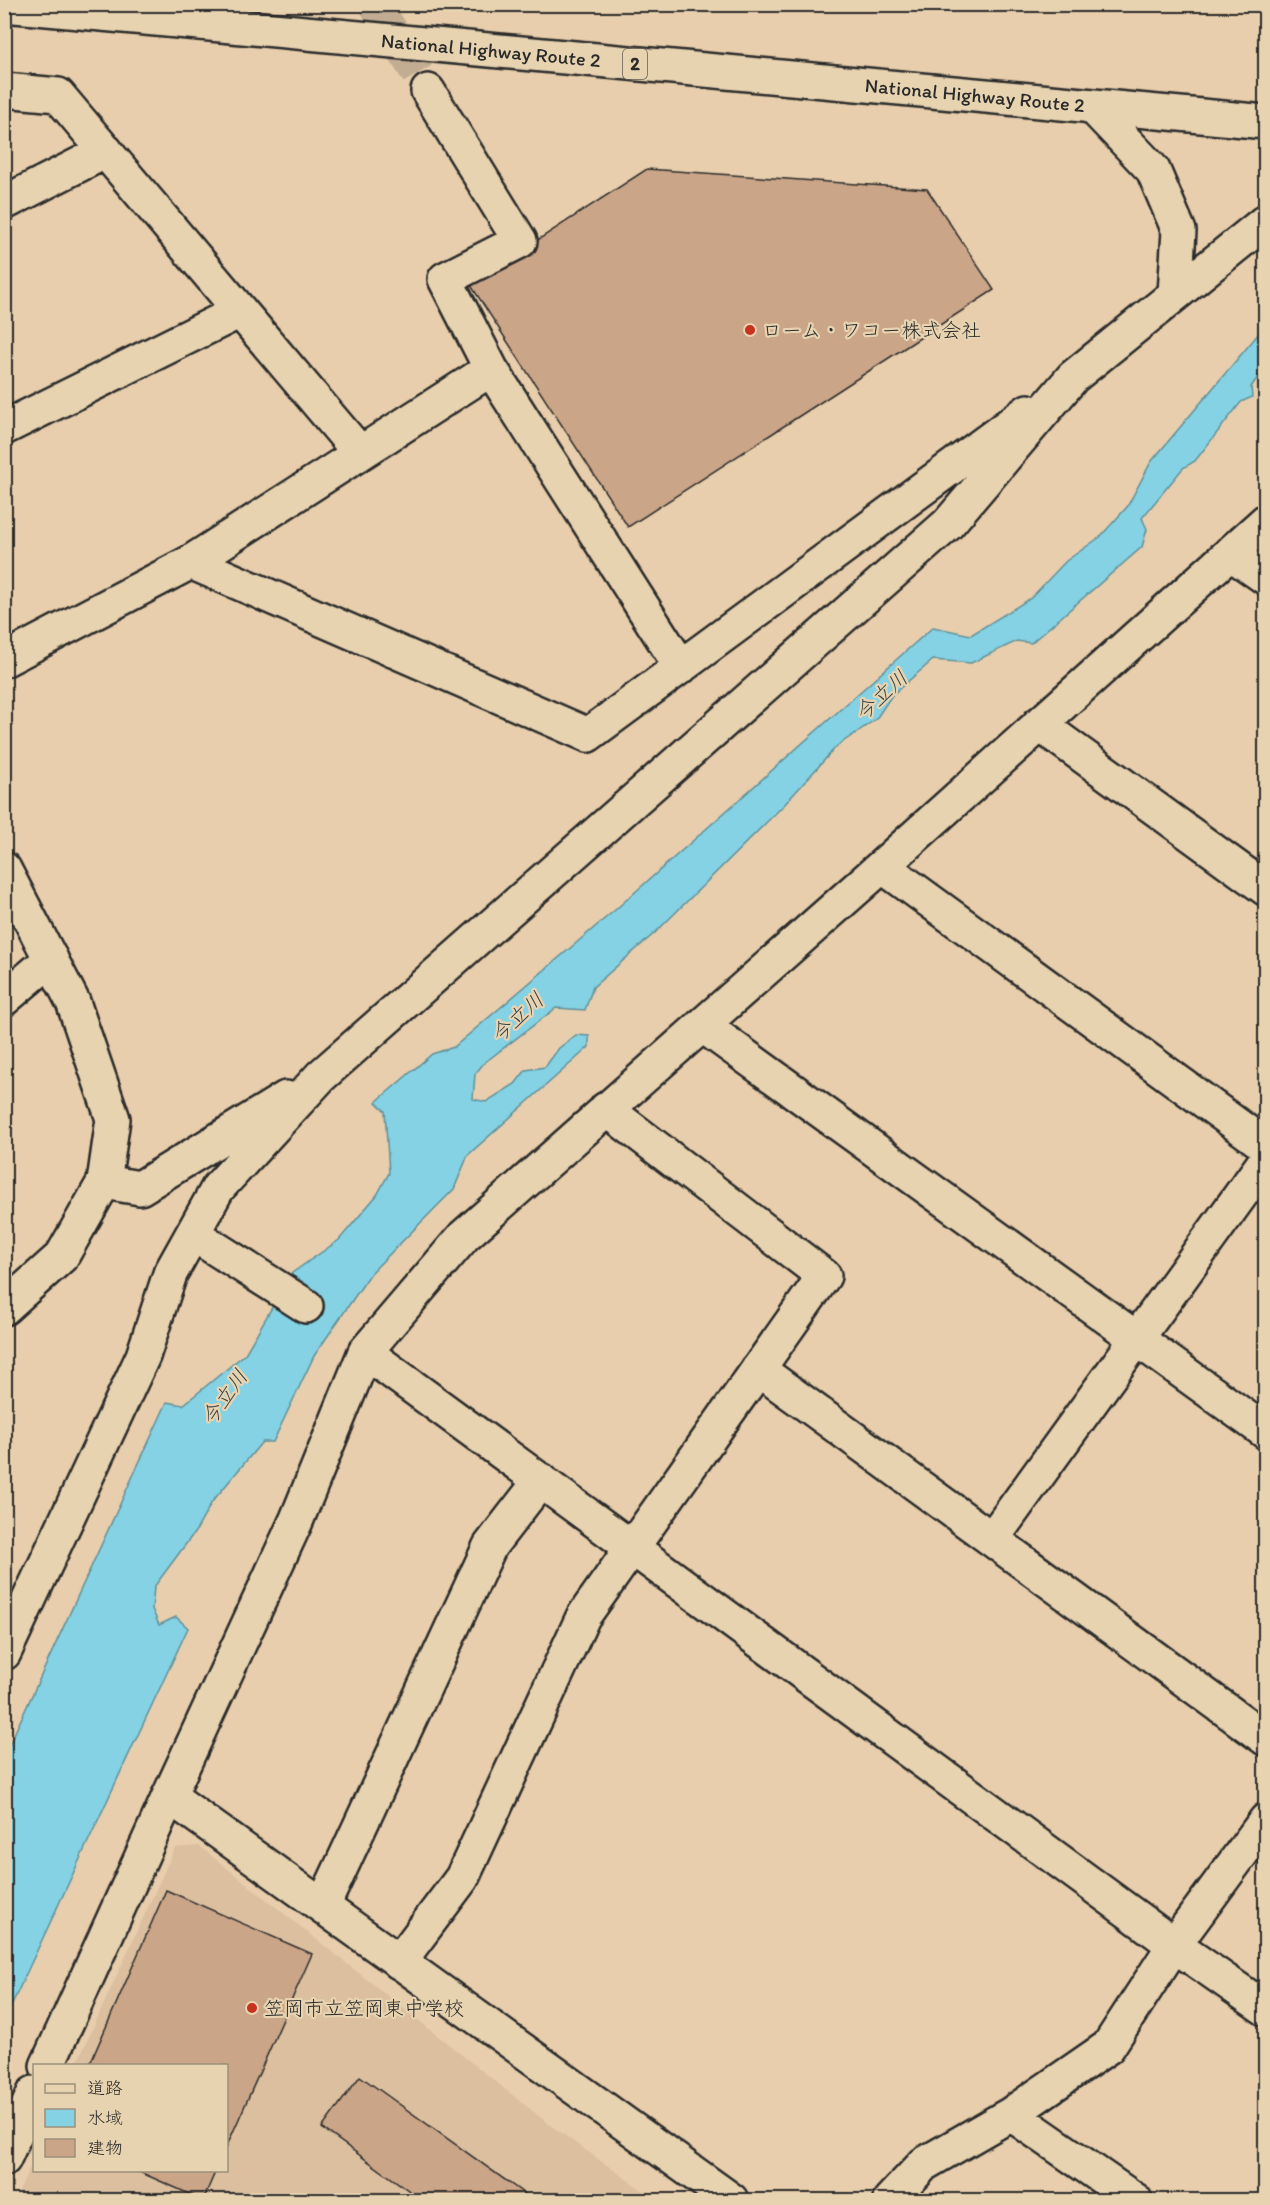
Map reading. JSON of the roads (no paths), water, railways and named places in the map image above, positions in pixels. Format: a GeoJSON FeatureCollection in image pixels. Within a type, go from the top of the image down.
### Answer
{"type":"FeatureCollection","features":[{"type":"Feature","properties":{"kind":"main road","name":"National Highway Route 2"},"geometry":{"type":"LineString","coordinates":[[4,5],[1266,122]]}},
{"type":"Feature","properties":{"kind":"main road"},"geometry":{"type":"LineString","coordinates":[[4,90],[58,95],[360,453]]}},
{"type":"Feature","properties":{"kind":"main road"},"geometry":{"type":"LineString","coordinates":[[428,91],[520,241],[445,279],[491,369],[681,667]]}},
{"type":"Feature","properties":{"kind":"main road"},"geometry":{"type":"LineString","coordinates":[[1092,106],[1153,170],[1157,179],[1179,231],[1175,294]]}},
{"type":"Feature","properties":{"kind":"main road"},"geometry":{"type":"LineString","coordinates":[[4,203],[106,151]]}},
{"type":"Feature","properties":{"kind":"main road"},"geometry":{"type":"LineString","coordinates":[[191,562],[588,735],[1073,378],[1266,221]]}},
{"type":"Feature","properties":{"kind":"main road"},"geometry":{"type":"LineString","coordinates":[[4,428],[240,311]]}},
{"type":"Feature","properties":{"kind":"main road"},"geometry":{"type":"LineString","coordinates":[[4,660],[191,562],[491,369]]}},
{"type":"Feature","properties":{"kind":"main road"},"geometry":{"type":"LineString","coordinates":[[4,1653],[143,1356],[170,1275],[203,1240],[218,1188],[321,1076],[948,524],[1073,378]]}},
{"type":"Feature","properties":{"kind":"main road"},"geometry":{"type":"LineString","coordinates":[[48,2064],[297,1519],[365,1352],[464,1236],[882,866],[1266,521]]}},
{"type":"Feature","properties":{"kind":"main road"},"geometry":{"type":"LineString","coordinates":[[1230,553],[1266,578]]}},
{"type":"Feature","properties":{"kind":"main road"},"geometry":{"type":"LineString","coordinates":[[1039,724],[1266,889]]}},
{"type":"Feature","properties":{"kind":"main road"},"geometry":{"type":"LineString","coordinates":[[882,866],[1266,1146]]}},
{"type":"Feature","properties":{"kind":"main road"},"geometry":{"type":"LineString","coordinates":[[4,869],[73,1002],[113,1119],[104,1182],[62,1256],[4,1308]]}},
{"type":"Feature","properties":{"kind":"main road"},"geometry":{"type":"LineString","coordinates":[[4,999],[51,959]]}},
{"type":"Feature","properties":{"kind":"main road"},"geometry":{"type":"LineString","coordinates":[[702,1025],[1266,1432]]}},
{"type":"Feature","properties":{"kind":"main road"},"geometry":{"type":"LineString","coordinates":[[104,1182],[140,1188],[321,1076]]}},
{"type":"Feature","properties":{"kind":"main road"},"geometry":{"type":"LineString","coordinates":[[399,1962],[462,1878],[583,1617],[824,1275],[606,1110]]}},
{"type":"Feature","properties":{"kind":"main road"},"geometry":{"type":"LineString","coordinates":[[992,1539],[1266,1160]]}},
{"type":"Feature","properties":{"kind":"main road"},"geometry":{"type":"LineString","coordinates":[[203,1240],[306,1305]]}},
{"type":"Feature","properties":{"kind":"main road"},"geometry":{"type":"LineString","coordinates":[[365,1352],[1174,1945],[1266,2009]]}},
{"type":"Feature","properties":{"kind":"main road"},"geometry":{"type":"LineString","coordinates":[[758,1369],[1266,1739]]}},
{"type":"Feature","properties":{"kind":"main road"},"geometry":{"type":"LineString","coordinates":[[323,1906],[490,1546],[541,1480]]}},
{"type":"Feature","properties":{"kind":"main road"},"geometry":{"type":"LineString","coordinates":[[169,1796],[731,2200]]}},
{"type":"Feature","properties":{"kind":"main road"},"geometry":{"type":"LineString","coordinates":[[890,2200],[924,2164],[1011,2114],[1108,2047],[1174,1945],[1266,1820]]}},
{"type":"Feature","properties":{"kind":"main road"},"geometry":{"type":"LineString","coordinates":[[4,2159],[33,2095]]}},
{"type":"Feature","properties":{"kind":"main road"},"geometry":{"type":"LineString","coordinates":[[1011,2114],[1135,2200]]}},
{"type":"Feature","properties":{"kind":"water","name":"今立川"},"geometry":{"type":"Polygon","coordinates":[[[1265,326],[1265,367],[1251,387],[1252,397],[1241,402],[1195,461],[1183,468],[1142,518],[1147,529],[1142,547],[1031,643],[1017,641],[971,663],[933,660],[892,695],[876,719],[837,746],[784,805],[657,931],[593,987],[585,1010],[556,1008],[484,1063],[475,1074],[473,1099],[486,1102],[515,1084],[526,1070],[545,1067],[559,1048],[576,1035],[589,1036],[589,1047],[468,1155],[454,1189],[371,1273],[314,1356],[273,1442],[262,1442],[212,1502],[197,1529],[154,1587],[152,1609],[159,1625],[176,1617],[188,1628],[5,2019],[5,1754],[167,1402],[183,1405],[245,1354],[292,1273],[339,1240],[377,1195],[389,1173],[385,1111],[376,1102],[432,1054],[454,1047],[615,910],[933,627],[971,635],[1031,598],[1066,561],[1100,537],[1127,507],[1151,462],[1265,326]]]}},
{"type":"Feature","properties":{"kind":"tunnel"},"geometry":{"type":"LineString","coordinates":[[375,4],[428,91]]}},
{"type":"Feature","properties":{"kind":"place","name":"ローム・ワコー株式会社"},"geometry":{"type":"Point","coordinates":[750,330]}},
{"type":"Feature","properties":{"kind":"place","name":"笠岡市立笠岡東中学校"},"geometry":{"type":"Point","coordinates":[252,2008]}}]}
